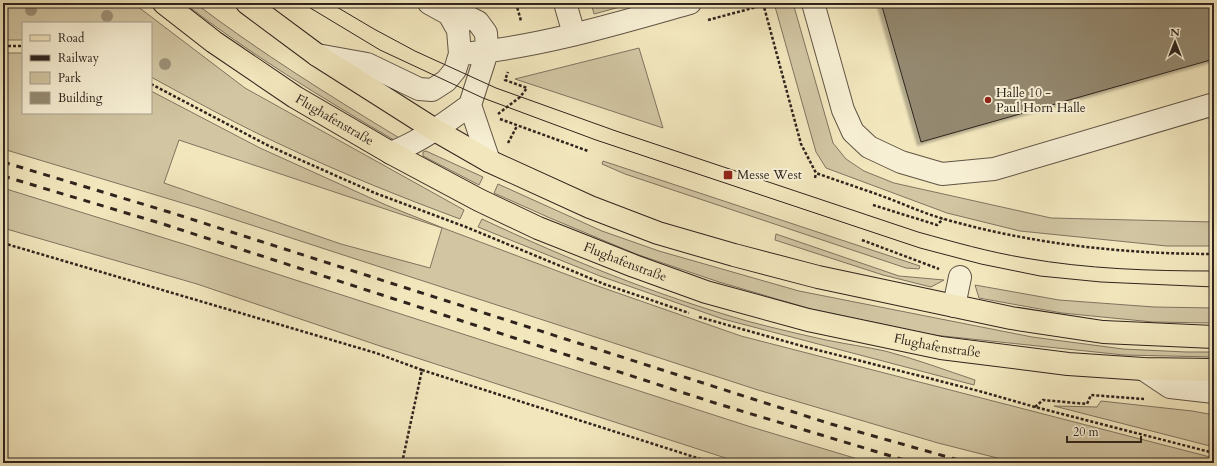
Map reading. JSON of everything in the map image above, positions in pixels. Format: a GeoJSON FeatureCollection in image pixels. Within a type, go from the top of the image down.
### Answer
{"type":"FeatureCollection","features":[{"type":"Feature","properties":{"kind":"main road","name":"Flughafenstraße"},"geometry":{"type":"LineString","coordinates":[[164,3],[214,42],[295,97],[391,153],[479,200],[538,228],[634,266],[706,292],[808,320],[941,348],[1068,364],[1142,369],[1214,370]]}},
{"type":"Feature","properties":{"kind":"main road"},"geometry":{"type":"LineString","coordinates":[[247,3],[317,55],[435,130],[489,161],[590,207],[658,233],[818,277],[1011,318],[1103,332],[1214,337]]}},
{"type":"Feature","properties":{"kind":"street"},"geometry":{"type":"LineString","coordinates":[[429,3],[449,14],[464,15],[478,22],[486,33],[487,52],[470,105],[489,161]]}},
{"type":"Feature","properties":{"kind":"street"},"geometry":{"type":"LineString","coordinates":[[565,3],[574,34]]}},
{"type":"Feature","properties":{"kind":"street"},"geometry":{"type":"LineString","coordinates":[[460,54],[487,52],[574,34],[690,3]]}},
{"type":"Feature","properties":{"kind":"street"},"geometry":{"type":"LineString","coordinates":[[813,3],[843,110],[853,132],[869,147],[901,162],[942,174],[994,169],[1214,104]]}},
{"type":"Feature","properties":{"kind":"street"},"geometry":{"type":"LineString","coordinates":[[317,55],[367,64],[419,89],[432,90],[446,81],[455,70],[460,54],[458,30],[449,14]]}},
{"type":"Feature","properties":{"kind":"street"},"geometry":{"type":"LineString","coordinates":[[391,153],[410,146],[470,105]]}},
{"type":"Feature","properties":{"kind":"street"},"geometry":{"type":"LineString","coordinates":[[954,306],[960,277]]}},
{"type":"Feature","properties":{"kind":"street","name":"Flughafenstraße"},"geometry":{"type":"LineString","coordinates":[[1142,369],[1170,387],[1214,392]]}},
{"type":"Feature","properties":{"kind":"path"},"geometry":{"type":"LineString","coordinates":[[516,3],[527,44]]}},
{"type":"Feature","properties":{"kind":"path"},"geometry":{"type":"LineString","coordinates":[[763,3],[801,144],[816,173],[815,178]]}},
{"type":"Feature","properties":{"kind":"path"},"geometry":{"type":"LineString","coordinates":[[3,46],[22,46]]}},
{"type":"Feature","properties":{"kind":"path"},"geometry":{"type":"LineString","coordinates":[[515,70],[508,71],[505,80],[527,88],[520,97],[495,116],[517,126],[588,151]]}},
{"type":"Feature","properties":{"kind":"path"},"geometry":{"type":"LineString","coordinates":[[152,85],[268,146],[375,193],[466,227],[604,284],[708,320],[1214,453]]}},
{"type":"Feature","properties":{"kind":"path"},"geometry":{"type":"LineString","coordinates":[[816,173],[942,219],[1000,234],[1048,243],[1132,251],[1214,254]]}},
{"type":"Feature","properties":{"kind":"path"},"geometry":{"type":"LineString","coordinates":[[873,205],[937,226],[942,219]]}},
{"type":"Feature","properties":{"kind":"path"},"geometry":{"type":"LineString","coordinates":[[862,240],[960,277]]}},
{"type":"Feature","properties":{"kind":"path"},"geometry":{"type":"LineString","coordinates":[[3,244],[376,353],[422,370],[713,463]]}},
{"type":"Feature","properties":{"kind":"path"},"geometry":{"type":"LineString","coordinates":[[402,463],[422,370]]}},
{"type":"Feature","properties":{"kind":"path"},"geometry":{"type":"LineString","coordinates":[[1035,407],[1043,400],[1087,404],[1091,395]]}},
{"type":"Feature","properties":{"kind":"green space"},"geometry":{"type":"Polygon","coordinates":[[[3,3],[133,3],[245,88],[464,210],[460,219],[329,167],[235,122],[152,78],[152,22],[22,22],[22,40],[3,40],[3,3]]]}},
{"type":"Feature","properties":{"kind":"green space"},"geometry":{"type":"Polygon","coordinates":[[[184,3],[195,3],[296,74],[401,139],[394,140],[313,92],[260,58],[184,3]]]}},
{"type":"Feature","properties":{"kind":"green space"},"geometry":{"type":"Polygon","coordinates":[[[591,3],[626,3],[627,5],[594,14],[591,3]]]}},
{"type":"Feature","properties":{"kind":"green space"},"geometry":{"type":"Polygon","coordinates":[[[774,3],[793,3],[833,143],[846,159],[864,171],[894,183],[1051,218],[1214,222],[1214,246],[1167,246],[1020,231],[947,213],[826,168],[816,152],[774,3]]]}},
{"type":"Feature","properties":{"kind":"green space"},"geometry":{"type":"Polygon","coordinates":[[[639,48],[663,128],[515,79],[639,48]]]}},
{"type":"Feature","properties":{"kind":"green space"},"geometry":{"type":"Polygon","coordinates":[[[3,53],[22,53],[22,114],[152,114],[152,92],[260,148],[386,205],[592,284],[741,336],[1214,458],[1214,463],[1017,463],[938,443],[758,390],[199,208],[3,149],[3,53]],[[179,140],[164,183],[341,244],[430,268],[442,228],[179,140]]]}},
{"type":"Feature","properties":{"kind":"green space"},"geometry":{"type":"Polygon","coordinates":[[[426,151],[483,177],[479,185],[423,156],[423,152],[426,151]]]}},
{"type":"Feature","properties":{"kind":"green space"},"geometry":{"type":"Polygon","coordinates":[[[603,161],[920,266],[919,269],[906,268],[625,174],[602,164],[603,161]]]}},
{"type":"Feature","properties":{"kind":"green space"},"geometry":{"type":"Polygon","coordinates":[[[498,184],[602,231],[659,251],[799,291],[1032,337],[1123,349],[1214,352],[1214,357],[1124,355],[933,335],[811,309],[719,282],[636,254],[494,193],[498,184]]]}},
{"type":"Feature","properties":{"kind":"green space"},"geometry":{"type":"Polygon","coordinates":[[[3,188],[190,246],[748,426],[871,463],[741,463],[380,346],[197,284],[3,228],[3,188]]]}},
{"type":"Feature","properties":{"kind":"green space"},"geometry":{"type":"Polygon","coordinates":[[[482,219],[579,262],[679,300],[767,326],[826,340],[897,354],[975,380],[974,385],[723,319],[600,276],[478,227],[482,219]]]}},
{"type":"Feature","properties":{"kind":"green space"},"geometry":{"type":"Polygon","coordinates":[[[776,234],[899,276],[944,280],[931,287],[883,275],[775,240],[776,234]]]}},
{"type":"Feature","properties":{"kind":"green space"},"geometry":{"type":"Polygon","coordinates":[[[975,285],[1059,300],[1154,307],[1214,308],[1214,323],[1153,322],[1062,313],[979,298],[975,285]]]}},
{"type":"Feature","properties":{"kind":"green space"},"geometry":{"type":"Polygon","coordinates":[[[1101,401],[1192,411],[1214,415],[1214,447],[1054,406],[1097,407],[1101,401]]]}},
{"type":"Feature","properties":{"kind":"building","name":"Halle 10 - Paul Horn Halle"},"geometry":{"type":"Polygon","coordinates":[[[881,3],[1214,3],[1214,59],[921,142],[881,3]]]}},
{"type":"Feature","properties":{"kind":"tram line"},"geometry":{"type":"LineString","coordinates":[[302,3],[380,50],[483,98],[596,140],[920,248],[981,264],[1040,276],[1101,282],[1214,287]]}},
{"type":"Feature","properties":{"kind":"tram line"},"geometry":{"type":"LineString","coordinates":[[330,3],[415,51],[496,88],[616,131],[918,232],[985,250],[1048,262],[1119,269],[1214,271]]}},
{"type":"Feature","properties":{"kind":"railway"},"geometry":{"type":"LineString","coordinates":[[3,162],[169,212],[831,424],[969,463]]}},
{"type":"Feature","properties":{"kind":"railway"},"geometry":{"type":"LineString","coordinates":[[3,176],[163,224],[715,403],[914,463]]}},
{"type":"Feature","properties":{"kind":"place","name":"Halle 10 - Paul Horn Halle"},"geometry":{"type":"Point","coordinates":[988,100]}},
{"type":"Feature","properties":{"kind":"place","name":"Messe West"},"geometry":{"type":"Point","coordinates":[728,175]}}]}
